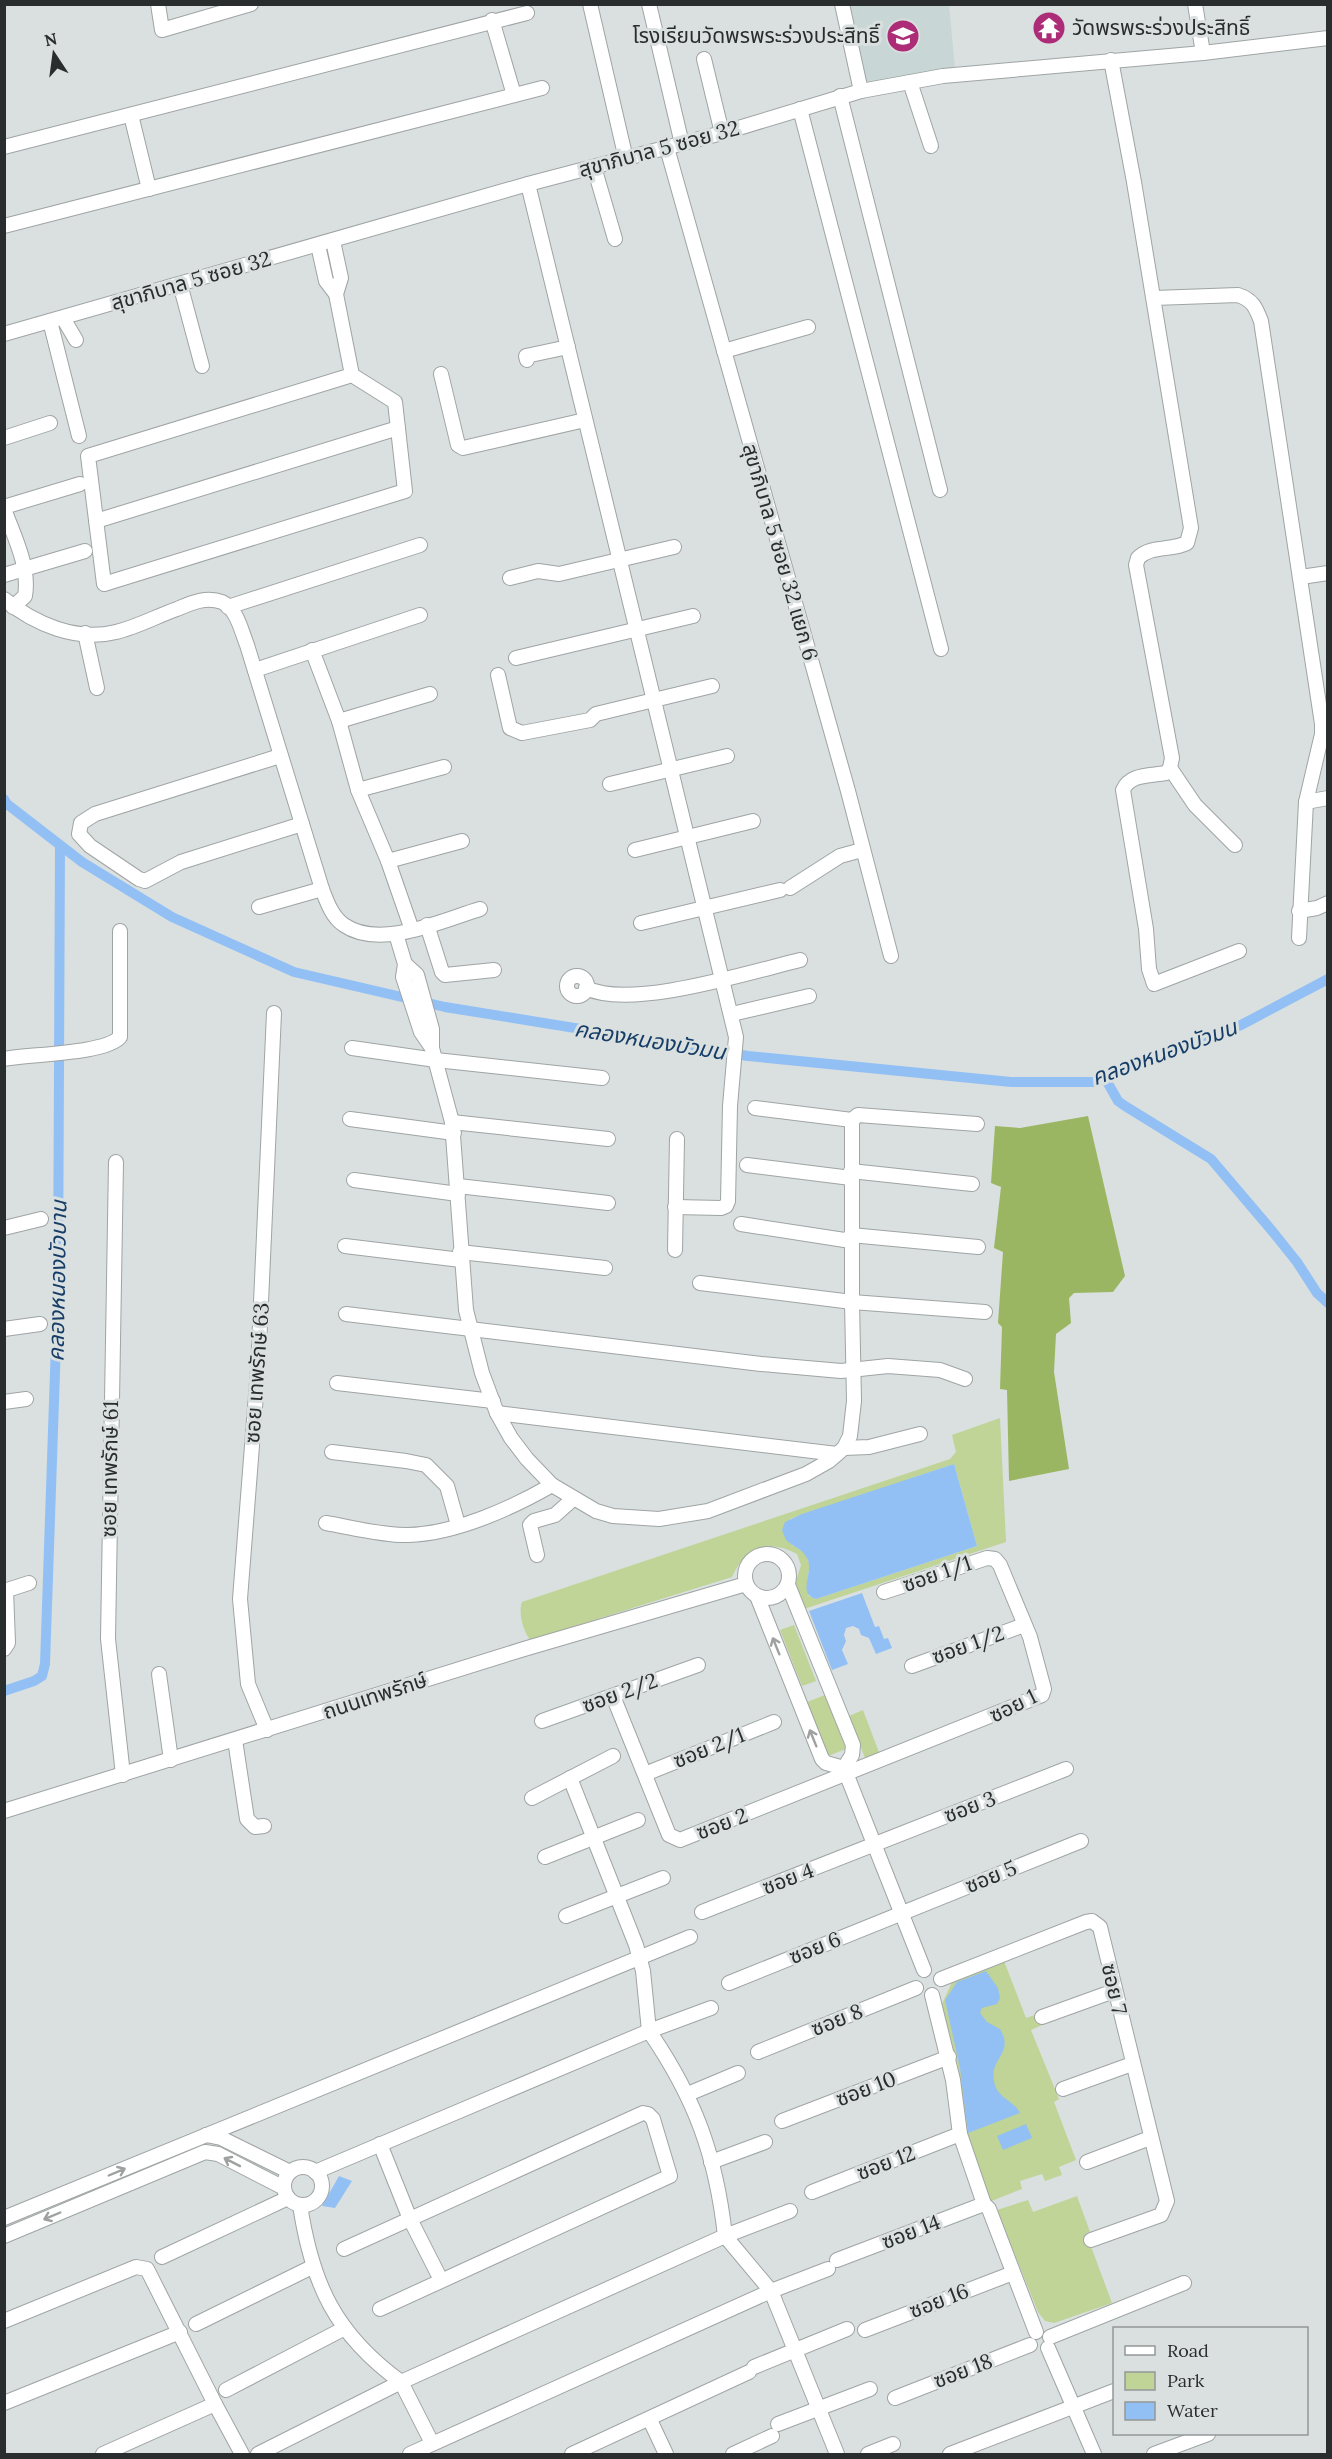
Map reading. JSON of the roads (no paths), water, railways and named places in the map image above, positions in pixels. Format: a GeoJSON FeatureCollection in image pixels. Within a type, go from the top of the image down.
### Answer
{"type":"FeatureCollection","features":[{"type":"Feature","properties":{"kind":"street"},"geometry":{"type":"LineString","coordinates":[[158,4],[162,30],[251,4]]}},
{"type":"Feature","properties":{"kind":"street"},"geometry":{"type":"LineString","coordinates":[[590,4],[626,159]]}},
{"type":"Feature","properties":{"kind":"street"},"geometry":{"type":"LineString","coordinates":[[649,4],[682,144]]}},
{"type":"Feature","properties":{"kind":"street"},"geometry":{"type":"LineString","coordinates":[[842,4],[861,91]]}},
{"type":"Feature","properties":{"kind":"street"},"geometry":{"type":"LineString","coordinates":[[1195,4],[1203,53]]}},
{"type":"Feature","properties":{"kind":"street"},"geometry":{"type":"LineString","coordinates":[[4,147],[492,20],[527,13]]}},
{"type":"Feature","properties":{"kind":"street"},"geometry":{"type":"LineString","coordinates":[[492,20],[514,95]]}},
{"type":"Feature","properties":{"kind":"street","name":"สุขาภิบาล 5 ซอย 32"},"geometry":{"type":"LineString","coordinates":[[4,334],[528,184],[722,133],[861,91],[943,76],[1203,53],[1328,38]]}},
{"type":"Feature","properties":{"kind":"street"},"geometry":{"type":"LineString","coordinates":[[704,59],[722,133]]}},
{"type":"Feature","properties":{"kind":"street"},"geometry":{"type":"LineString","coordinates":[[1111,60],[1154,298],[1191,528],[1187,543],[1143,553],[1136,565],[1171,748],[1170,768],[1166,773],[1135,778],[1126,782],[1123,790],[1146,929],[1149,969],[1154,984],[1239,951]]}},
{"type":"Feature","properties":{"kind":"street"},"geometry":{"type":"LineString","coordinates":[[910,82],[931,146]]}},
{"type":"Feature","properties":{"kind":"street"},"geometry":{"type":"LineString","coordinates":[[4,226],[542,88]]}},
{"type":"Feature","properties":{"kind":"street"},"geometry":{"type":"LineString","coordinates":[[840,96],[940,490]]}},
{"type":"Feature","properties":{"kind":"street"},"geometry":{"type":"LineString","coordinates":[[800,109],[941,649]]}},
{"type":"Feature","properties":{"kind":"street"},"geometry":{"type":"LineString","coordinates":[[131,115],[149,189]]}},
{"type":"Feature","properties":{"kind":"street","name":"สุขาภิบาล 5 ซอย 32 แยก 6"},"geometry":{"type":"LineString","coordinates":[[667,148],[848,791],[891,956]]}},
{"type":"Feature","properties":{"kind":"street"},"geometry":{"type":"LineString","coordinates":[[594,167],[615,239]]}},
{"type":"Feature","properties":{"kind":"street"},"geometry":{"type":"LineString","coordinates":[[528,184],[670,770],[732,1014],[736,1044],[730,1106],[726,1206],[721,1208],[675,1207]]}},
{"type":"Feature","properties":{"kind":"street"},"geometry":{"type":"LineString","coordinates":[[333,241],[340,278],[336,294]]}},
{"type":"Feature","properties":{"kind":"street"},"geometry":{"type":"LineString","coordinates":[[318,244],[326,280],[336,294],[352,375],[395,402],[405,491],[104,584],[88,456],[352,375]]}},
{"type":"Feature","properties":{"kind":"street"},"geometry":{"type":"LineString","coordinates":[[180,284],[202,366]]}},
{"type":"Feature","properties":{"kind":"street"},"geometry":{"type":"LineString","coordinates":[[1154,298],[1238,296],[1247,298],[1255,306],[1262,333],[1301,577],[1322,685],[1322,734],[1305,802],[1299,938]]}},
{"type":"Feature","properties":{"kind":"street"},"geometry":{"type":"LineString","coordinates":[[57,319],[76,340]]}},
{"type":"Feature","properties":{"kind":"street"},"geometry":{"type":"LineString","coordinates":[[57,319],[79,435]]}},
{"type":"Feature","properties":{"kind":"street"},"geometry":{"type":"LineString","coordinates":[[724,351],[808,327]]}},
{"type":"Feature","properties":{"kind":"street"},"geometry":{"type":"LineString","coordinates":[[527,360],[526,356],[568,346]]}},
{"type":"Feature","properties":{"kind":"street"},"geometry":{"type":"LineString","coordinates":[[441,374],[458,445],[463,448],[585,420]]}},
{"type":"Feature","properties":{"kind":"street"},"geometry":{"type":"LineString","coordinates":[[4,438],[50,423]]}},
{"type":"Feature","properties":{"kind":"street"},"geometry":{"type":"LineString","coordinates":[[96,521],[398,428]]}},
{"type":"Feature","properties":{"kind":"street"},"geometry":{"type":"LineString","coordinates":[[9,603],[25,596],[26,582],[24,568],[4,508],[80,484]]}},
{"type":"Feature","properties":{"kind":"street"},"geometry":{"type":"LineString","coordinates":[[228,607],[420,545]]}},
{"type":"Feature","properties":{"kind":"street"},"geometry":{"type":"LineString","coordinates":[[510,578],[538,572],[560,574],[674,547]]}},
{"type":"Feature","properties":{"kind":"street"},"geometry":{"type":"LineString","coordinates":[[4,575],[86,551]]}},
{"type":"Feature","properties":{"kind":"street"},"geometry":{"type":"LineString","coordinates":[[1301,577],[1328,573]]}},
{"type":"Feature","properties":{"kind":"street"},"geometry":{"type":"LineString","coordinates":[[9,603],[54,629],[85,633],[116,632],[198,600],[213,600],[228,607],[235,614],[255,670],[330,910],[343,925],[370,934],[396,934],[480,909]]}},
{"type":"Feature","properties":{"kind":"street"},"geometry":{"type":"LineString","coordinates":[[255,670],[420,615]]}},
{"type":"Feature","properties":{"kind":"street"},"geometry":{"type":"LineString","coordinates":[[516,658],[693,616]]}},
{"type":"Feature","properties":{"kind":"street"},"geometry":{"type":"LineString","coordinates":[[85,633],[97,688]]}},
{"type":"Feature","properties":{"kind":"street"},"geometry":{"type":"LineString","coordinates":[[312,650],[339,721],[358,790],[388,861],[411,930]]}},
{"type":"Feature","properties":{"kind":"street"},"geometry":{"type":"LineString","coordinates":[[498,675],[510,728],[522,733],[590,720],[597,714],[712,686]]}},
{"type":"Feature","properties":{"kind":"street"},"geometry":{"type":"LineString","coordinates":[[339,721],[430,694]]}},
{"type":"Feature","properties":{"kind":"street"},"geometry":{"type":"LineString","coordinates":[[280,756],[95,814],[81,823],[80,834],[83,841],[145,881],[181,862],[302,824]]}},
{"type":"Feature","properties":{"kind":"street"},"geometry":{"type":"LineString","coordinates":[[610,784],[727,756]]}},
{"type":"Feature","properties":{"kind":"street"},"geometry":{"type":"LineString","coordinates":[[358,790],[444,767]]}},
{"type":"Feature","properties":{"kind":"street"},"geometry":{"type":"LineString","coordinates":[[1170,768],[1195,805],[1235,845]]}},
{"type":"Feature","properties":{"kind":"street"},"geometry":{"type":"LineString","coordinates":[[1305,802],[1328,798]]}},
{"type":"Feature","properties":{"kind":"street"},"geometry":{"type":"LineString","coordinates":[[635,850],[753,821]]}},
{"type":"Feature","properties":{"kind":"street"},"geometry":{"type":"LineString","coordinates":[[388,861],[462,841]]}},
{"type":"Feature","properties":{"kind":"street"},"geometry":{"type":"LineString","coordinates":[[641,923],[785,889],[840,856],[862,850]]}},
{"type":"Feature","properties":{"kind":"street"},"geometry":{"type":"LineString","coordinates":[[259,907],[322,889]]}},
{"type":"Feature","properties":{"kind":"street"},"geometry":{"type":"LineString","coordinates":[[1299,911],[1317,908],[1328,903]]}},
{"type":"Feature","properties":{"kind":"street"},"geometry":{"type":"LineString","coordinates":[[427,925],[442,972],[445,975],[494,970]]}},
{"type":"Feature","properties":{"kind":"street"},"geometry":{"type":"LineString","coordinates":[[4,1059],[113,1044],[120,1037],[120,931]]}},
{"type":"Feature","properties":{"kind":"street"},"geometry":{"type":"LineString","coordinates":[[396,934],[405,964],[403,977],[414,988],[421,1013],[421,1032],[434,1054],[453,1128],[460,1256],[469,1327],[495,1407],[511,1438],[552,1485],[573,1499],[613,1516],[659,1519],[686,1516],[726,1505],[820,1467],[840,1451],[850,1436],[853,1368],[852,1120]]}},
{"type":"Feature","properties":{"kind":"street"},"geometry":{"type":"LineString","coordinates":[[586,988],[603,994],[658,994],[800,960]]}},
{"type":"Feature","properties":{"kind":"street"},"geometry":{"type":"LineString","coordinates":[[732,1014],[809,996]]}},
{"type":"Feature","properties":{"kind":"street","name":"ซอย เทพรักษ์ 63"},"geometry":{"type":"LineString","coordinates":[[267,1730],[248,1684],[240,1599],[258,1369],[274,1013]]}},
{"type":"Feature","properties":{"kind":"street"},"geometry":{"type":"LineString","coordinates":[[352,1048],[434,1054],[602,1078]]}},
{"type":"Feature","properties":{"kind":"street"},"geometry":{"type":"LineString","coordinates":[[755,1108],[852,1120],[858,1115],[977,1124]]}},
{"type":"Feature","properties":{"kind":"street"},"geometry":{"type":"LineString","coordinates":[[350,1119],[608,1139]]}},
{"type":"Feature","properties":{"kind":"street"},"geometry":{"type":"LineString","coordinates":[[675,1250],[677,1139]]}},
{"type":"Feature","properties":{"kind":"street","name":"ซอย เทพรักษ์ 61"},"geometry":{"type":"LineString","coordinates":[[116,1162],[108,1639],[123,1775]]}},
{"type":"Feature","properties":{"kind":"street"},"geometry":{"type":"LineString","coordinates":[[747,1165],[972,1184]]}},
{"type":"Feature","properties":{"kind":"street"},"geometry":{"type":"LineString","coordinates":[[354,1180],[608,1203]]}},
{"type":"Feature","properties":{"kind":"street"},"geometry":{"type":"LineString","coordinates":[[4,1228],[41,1219]]}},
{"type":"Feature","properties":{"kind":"street"},"geometry":{"type":"LineString","coordinates":[[741,1224],[851,1238],[978,1246]]}},
{"type":"Feature","properties":{"kind":"street"},"geometry":{"type":"LineString","coordinates":[[345,1246],[605,1268]]}},
{"type":"Feature","properties":{"kind":"street"},"geometry":{"type":"LineString","coordinates":[[700,1283],[852,1302],[985,1312]]}},
{"type":"Feature","properties":{"kind":"street"},"geometry":{"type":"LineString","coordinates":[[346,1314],[469,1327],[761,1364],[841,1371],[888,1366],[940,1370],[965,1379]]}},
{"type":"Feature","properties":{"kind":"street"},"geometry":{"type":"LineString","coordinates":[[4,1329],[40,1324]]}},
{"type":"Feature","properties":{"kind":"street"},"geometry":{"type":"LineString","coordinates":[[337,1383],[495,1407],[840,1451],[869,1447],[920,1434]]}},
{"type":"Feature","properties":{"kind":"street"},"geometry":{"type":"LineString","coordinates":[[4,1402],[26,1399]]}},
{"type":"Feature","properties":{"kind":"street"},"geometry":{"type":"LineString","coordinates":[[332,1452],[426,1465],[447,1486],[458,1525]]}},
{"type":"Feature","properties":{"kind":"street"},"geometry":{"type":"LineString","coordinates":[[326,1523],[407,1535],[458,1525],[516,1505],[552,1485]]}},
{"type":"Feature","properties":{"kind":"street"},"geometry":{"type":"LineString","coordinates":[[537,1555],[530,1525],[534,1521],[555,1515],[573,1499]]}},
{"type":"Feature","properties":{"kind":"street"},"geometry":{"type":"LineString","coordinates":[[845,1771],[822,1759],[757,1596],[746,1584],[746,1570],[754,1558],[768,1554],[776,1555],[786,1564],[789,1571],[788,1585],[852,1745],[852,1755],[845,1771],[924,1970]]}},
{"type":"Feature","properties":{"kind":"street","name":"ซอย 1/1"},"geometry":{"type":"LineString","coordinates":[[884,1592],[991,1557]]}},
{"type":"Feature","properties":{"kind":"street","name":"ซอย 1"},"geometry":{"type":"LineString","coordinates":[[845,1771],[1042,1695],[1044,1689],[1024,1625],[1000,1565],[991,1557]]}},
{"type":"Feature","properties":{"kind":"street"},"geometry":{"type":"LineString","coordinates":[[4,1649],[8,1643],[5,1590],[29,1583]]}},
{"type":"Feature","properties":{"kind":"street","name":"ถนนเทพรักษ์"},"geometry":{"type":"LineString","coordinates":[[4,1811],[524,1649],[746,1584]]}},
{"type":"Feature","properties":{"kind":"street"},"geometry":{"type":"LineString","coordinates":[[757,1596],[764,1599],[778,1596],[788,1585]]}},
{"type":"Feature","properties":{"kind":"street","name":"ซอย 1/2"},"geometry":{"type":"LineString","coordinates":[[912,1666],[1024,1625]]}},
{"type":"Feature","properties":{"kind":"street","name":"ซอย 2/2"},"geometry":{"type":"LineString","coordinates":[[542,1721],[698,1665]]}},
{"type":"Feature","properties":{"kind":"street"},"geometry":{"type":"LineString","coordinates":[[159,1674],[171,1760]]}},
{"type":"Feature","properties":{"kind":"street","name":"ซอย 2"},"geometry":{"type":"LineString","coordinates":[[613,1696],[669,1835],[680,1839],[845,1771]]}},
{"type":"Feature","properties":{"kind":"street","name":"ซอย 2/1"},"geometry":{"type":"LineString","coordinates":[[645,1774],[774,1722]]}},
{"type":"Feature","properties":{"kind":"street"},"geometry":{"type":"LineString","coordinates":[[236,1740],[247,1819],[255,1827],[264,1826]]}},
{"type":"Feature","properties":{"kind":"street"},"geometry":{"type":"LineString","coordinates":[[532,1798],[614,1756]]}},
{"type":"Feature","properties":{"kind":"street","name":"ซอย 3"},"geometry":{"type":"LineString","coordinates":[[874,1845],[1066,1769]]}},
{"type":"Feature","properties":{"kind":"street"},"geometry":{"type":"LineString","coordinates":[[570,1778],[640,1958],[649,2031],[688,2094],[701,2126],[711,2162],[725,2236],[771,2291],[837,2454]]}},
{"type":"Feature","properties":{"kind":"street"},"geometry":{"type":"LineString","coordinates":[[545,1857],[638,1820]]}},
{"type":"Feature","properties":{"kind":"street","name":"ซอย 5"},"geometry":{"type":"LineString","coordinates":[[902,1914],[1081,1841]]}},
{"type":"Feature","properties":{"kind":"street","name":"ซอย 4"},"geometry":{"type":"LineString","coordinates":[[702,1912],[874,1845]]}},
{"type":"Feature","properties":{"kind":"street"},"geometry":{"type":"LineString","coordinates":[[566,1916],[663,1878]]}},
{"type":"Feature","properties":{"kind":"street","name":"ซอย 6"},"geometry":{"type":"LineString","coordinates":[[729,1983],[902,1914]]}},
{"type":"Feature","properties":{"kind":"street","name":"ซอย 7"},"geometry":{"type":"LineString","coordinates":[[941,1979],[1092,1922],[1100,1927],[1167,2202],[1161,2215],[1091,2240]]}},
{"type":"Feature","properties":{"kind":"street"},"geometry":{"type":"LineString","coordinates":[[4,2218],[690,1937]]}},
{"type":"Feature","properties":{"kind":"street"},"geometry":{"type":"LineString","coordinates":[[924,1970],[936,1971],[941,1979],[940,1990],[932,1995],[921,1994],[916,1988],[916,1977],[924,1970]]}},
{"type":"Feature","properties":{"kind":"street","name":"ซอย 8"},"geometry":{"type":"LineString","coordinates":[[758,2052],[916,1988]]}},
{"type":"Feature","properties":{"kind":"street"},"geometry":{"type":"LineString","coordinates":[[1042,2017],[1114,1991]]}},
{"type":"Feature","properties":{"kind":"street"},"geometry":{"type":"LineString","coordinates":[[932,1995],[949,2057],[960,2134],[984,2204],[989,2209],[1013,2273],[1037,2351],[1043,2352],[1049,2343],[1184,2283]]}},
{"type":"Feature","properties":{"kind":"street"},"geometry":{"type":"LineString","coordinates":[[315,2172],[649,2031],[711,2008]]}},
{"type":"Feature","properties":{"kind":"street","name":"ซอย 10"},"geometry":{"type":"LineString","coordinates":[[782,2121],[949,2057]]}},
{"type":"Feature","properties":{"kind":"street"},"geometry":{"type":"LineString","coordinates":[[1063,2089],[1132,2064]]}},
{"type":"Feature","properties":{"kind":"street"},"geometry":{"type":"LineString","coordinates":[[688,2094],[738,2073]]}},
{"type":"Feature","properties":{"kind":"street"},"geometry":{"type":"LineString","coordinates":[[344,2249],[643,2113],[653,2118],[670,2176],[380,2309]]}},
{"type":"Feature","properties":{"kind":"street","name":"ซอย 12"},"geometry":{"type":"LineString","coordinates":[[812,2192],[960,2134]]}},
{"type":"Feature","properties":{"kind":"street"},"geometry":{"type":"LineString","coordinates":[[205,2152],[206,2135]]}},
{"type":"Feature","properties":{"kind":"street"},"geometry":{"type":"LineString","coordinates":[[206,2135],[220,2138],[290,2172]]}},
{"type":"Feature","properties":{"kind":"street"},"geometry":{"type":"LineString","coordinates":[[1087,2162],[1150,2138]]}},
{"type":"Feature","properties":{"kind":"street"},"geometry":{"type":"LineString","coordinates":[[711,2162],[765,2142]]}},
{"type":"Feature","properties":{"kind":"street"},"geometry":{"type":"LineString","coordinates":[[381,2144],[410,2219],[441,2280]]}},
{"type":"Feature","properties":{"kind":"street"},"geometry":{"type":"LineString","coordinates":[[4,2236],[205,2152],[218,2154],[291,2197],[312,2202],[320,2194],[321,2182],[315,2172],[304,2167],[290,2172],[285,2180],[291,2197],[305,2240],[312,2267],[327,2300],[345,2328],[376,2363],[401,2382],[432,2443]]}},
{"type":"Feature","properties":{"kind":"street"},"geometry":{"type":"LineString","coordinates":[[162,2257],[291,2197]]}},
{"type":"Feature","properties":{"kind":"street","name":"ซอย 14"},"geometry":{"type":"LineString","coordinates":[[410,2454],[771,2291],[984,2204]]}},
{"type":"Feature","properties":{"kind":"street"},"geometry":{"type":"LineString","coordinates":[[258,2454],[401,2382],[725,2236],[790,2211]]}},
{"type":"Feature","properties":{"kind":"street"},"geometry":{"type":"LineString","coordinates":[[4,2321],[136,2267],[143,2267],[151,2274],[242,2454]]}},
{"type":"Feature","properties":{"kind":"street"},"geometry":{"type":"LineString","coordinates":[[196,2324],[312,2267]]}},
{"type":"Feature","properties":{"kind":"street","name":"ซอย 16"},"geometry":{"type":"LineString","coordinates":[[865,2330],[1013,2273]]}},
{"type":"Feature","properties":{"kind":"street"},"geometry":{"type":"LineString","coordinates":[[226,2390],[345,2328]]}},
{"type":"Feature","properties":{"kind":"street"},"geometry":{"type":"LineString","coordinates":[[572,2454],[650,2420],[795,2350],[847,2329]]}},
{"type":"Feature","properties":{"kind":"street"},"geometry":{"type":"LineString","coordinates":[[1033,2338],[1043,2331],[1094,2454]]}},
{"type":"Feature","properties":{"kind":"street"},"geometry":{"type":"LineString","coordinates":[[4,2403],[180,2332]]}},
{"type":"Feature","properties":{"kind":"street","name":"ซอย 18"},"geometry":{"type":"LineString","coordinates":[[895,2398],[1033,2338]]}},
{"type":"Feature","properties":{"kind":"street"},"geometry":{"type":"LineString","coordinates":[[733,2454],[819,2408],[870,2389]]}},
{"type":"Feature","properties":{"kind":"street"},"geometry":{"type":"LineString","coordinates":[[950,2454],[1113,2391]]}},
{"type":"Feature","properties":{"kind":"street"},"geometry":{"type":"LineString","coordinates":[[103,2454],[215,2404]]}},
{"type":"Feature","properties":{"kind":"street"},"geometry":{"type":"LineString","coordinates":[[650,2420],[666,2454]]}},
{"type":"Feature","properties":{"kind":"street"},"geometry":{"type":"LineString","coordinates":[[1154,2454],[1203,2435]]}},
{"type":"Feature","properties":{"kind":"street"},"geometry":{"type":"LineString","coordinates":[[868,2454],[893,2444]]}},
{"type":"Feature","properties":{"kind":"water"},"geometry":{"type":"Polygon","coordinates":[[[954,1464],[977,1546],[816,1599],[810,1596],[806,1587],[809,1569],[807,1558],[803,1552],[786,1540],[782,1530],[785,1522],[802,1514],[954,1464]]]}},
{"type":"Feature","properties":{"kind":"water"},"geometry":{"type":"Polygon","coordinates":[[[862,1593],[875,1627],[879,1626],[884,1639],[888,1638],[892,1648],[876,1654],[869,1638],[861,1635],[859,1629],[853,1626],[846,1628],[844,1635],[846,1641],[842,1650],[848,1664],[832,1670],[809,1611],[862,1593]]]}},
{"type":"Feature","properties":{"kind":"water"},"geometry":{"type":"Polygon","coordinates":[[[986,1971],[998,1988],[1000,1998],[997,2004],[982,2008],[980,2013],[987,2022],[1000,2029],[1005,2044],[993,2073],[994,2081],[998,2092],[1020,2113],[968,2133],[960,2068],[945,2000],[957,1982],[986,1971]]]}},
{"type":"Feature","properties":{"kind":"water"},"geometry":{"type":"Polygon","coordinates":[[[1026,2124],[1032,2138],[1003,2150],[997,2136],[1026,2124]]]}},
{"type":"Feature","properties":{"kind":"water"},"geometry":{"type":"Polygon","coordinates":[[[339,2176],[352,2181],[335,2208],[322,2206],[339,2176]]]}},
{"type":"Feature","properties":{"kind":"waterway","name":"คลองหนองบัวมน"},"geometry":{"type":"LineString","coordinates":[[4,799],[7,804],[82,862],[172,917],[294,972],[445,1007],[748,1056],[1011,1082],[1093,1082],[1241,1025],[1328,979]]}},
{"type":"Feature","properties":{"kind":"waterway","name":"คลองหนองบัวบาน"},"geometry":{"type":"LineString","coordinates":[[4,1691],[42,1676],[45,1664],[58,1285],[60,846]]}},
{"type":"Feature","properties":{"kind":"waterway"},"geometry":{"type":"LineString","coordinates":[[1105,1078],[1118,1101],[1211,1159],[1297,1262],[1317,1293],[1328,1303]]}},
{"type":"Feature","properties":{"kind":"place","name":"วัดพรพระร่วงประสิทธิ์"},"geometry":{"type":"Point","coordinates":[1049,28]}},
{"type":"Feature","properties":{"kind":"place","name":"โรงเรียนวัดพรพระร่วงประสิทธิ์"},"geometry":{"type":"Point","coordinates":[903,36]}}]}
